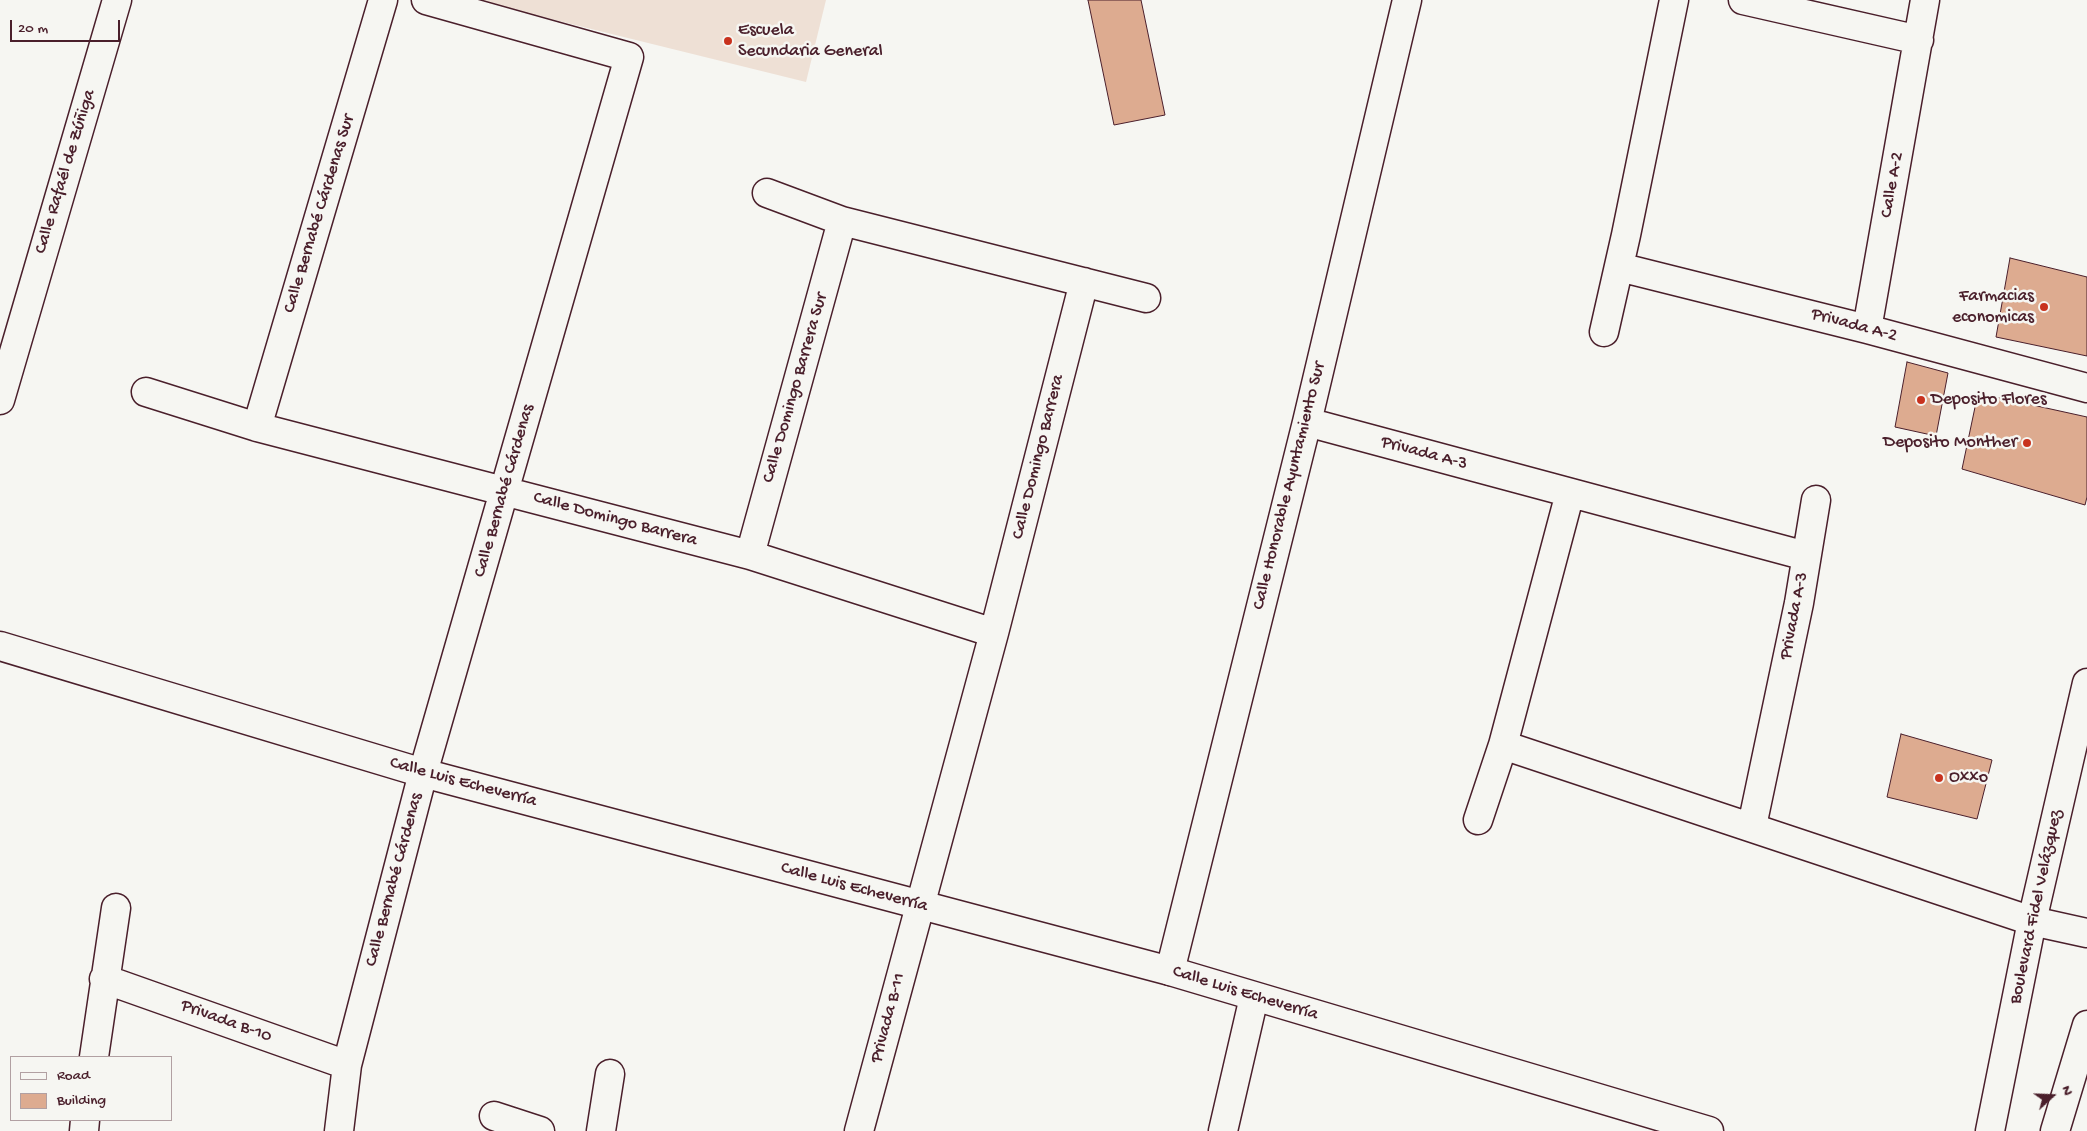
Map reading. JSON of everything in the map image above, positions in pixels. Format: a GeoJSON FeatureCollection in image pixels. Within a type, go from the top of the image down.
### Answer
{"type":"FeatureCollection","features":[{"type":"Feature","properties":{"kind":"street","name":"Calle Rafaél de Zúñiga"},"geometry":{"type":"LineString","coordinates":[[0,400],[7,342],[117,0]]}},
{"type":"Feature","properties":{"kind":"street","name":"Calle Bernabé Cárdenas Sur"},"geometry":{"type":"LineString","coordinates":[[257,427],[383,0]]}},
{"type":"Feature","properties":{"kind":"street","name":"Calle Bernabé Cárdenas"},"geometry":{"type":"LineString","coordinates":[[339,1131],[347,1066],[423,773],[629,57],[426,0]]}},
{"type":"Feature","properties":{"kind":"street","name":"Calle Honorable Ayuntamiento Sur"},"geometry":{"type":"LineString","coordinates":[[1170,971],[1307,422],[1407,0]]}},
{"type":"Feature","properties":{"kind":"street"},"geometry":{"type":"LineString","coordinates":[[1604,332],[1674,0]]}},
{"type":"Feature","properties":{"kind":"street"},"geometry":{"type":"LineString","coordinates":[[1743,0],[1919,40]]}},
{"type":"Feature","properties":{"kind":"street","name":"Calle A-2"},"geometry":{"type":"LineString","coordinates":[[1867,330],[1925,0]]}},
{"type":"Feature","properties":{"kind":"street"},"geometry":{"type":"LineString","coordinates":[[766,193],[842,221],[1146,298]]}},
{"type":"Feature","properties":{"kind":"street","name":"Calle Domingo Barrera Sur"},"geometry":{"type":"LineString","coordinates":[[750,555],[842,221]]}},
{"type":"Feature","properties":{"kind":"street","name":"Privada A-2"},"geometry":{"type":"LineString","coordinates":[[1619,267],[2087,388]]}},
{"type":"Feature","properties":{"kind":"street","name":"Calle Domingo Barrera"},"geometry":{"type":"LineString","coordinates":[[919,905],[994,633],[1084,282]]}},
{"type":"Feature","properties":{"kind":"street","name":"Calle Domingo Barrera"},"geometry":{"type":"LineString","coordinates":[[146,392],[257,427],[750,555],[994,633]]}},
{"type":"Feature","properties":{"kind":"street","name":"Privada A-3"},"geometry":{"type":"LineString","coordinates":[[1307,422],[1806,556],[1799,603],[1752,826]]}},
{"type":"Feature","properties":{"kind":"street"},"geometry":{"type":"LineString","coordinates":[[1478,820],[1503,746],[1570,493]]}},
{"type":"Feature","properties":{"kind":"street"},"geometry":{"type":"LineString","coordinates":[[1806,556],[1816,500]]}},
{"type":"Feature","properties":{"kind":"street","name":"Calle Luis Echeverría"},"geometry":{"type":"LineString","coordinates":[[0,646],[423,773],[1170,971],[1709,1131]]}},
{"type":"Feature","properties":{"kind":"street","name":"Boulevard Fidel Velázquez"},"geometry":{"type":"LineString","coordinates":[[1990,1131],[2032,921],[2087,683]]}},
{"type":"Feature","properties":{"kind":"street"},"geometry":{"type":"LineString","coordinates":[[1503,746],[1752,826],[2032,921],[2087,933]]}},
{"type":"Feature","properties":{"kind":"street","name":"Privada B-11"},"geometry":{"type":"LineString","coordinates":[[859,1131],[919,905]]}},
{"type":"Feature","properties":{"kind":"street"},"geometry":{"type":"LineString","coordinates":[[94,1056],[116,908]]}},
{"type":"Feature","properties":{"kind":"street","name":"Privada B-10"},"geometry":{"type":"LineString","coordinates":[[104,979],[347,1066]]}},
{"type":"Feature","properties":{"kind":"street"},"geometry":{"type":"LineString","coordinates":[[1224,1131],[1254,997]]}},
{"type":"Feature","properties":{"kind":"street"},"geometry":{"type":"LineString","coordinates":[[2055,1131],[2087,1026]]}},
{"type":"Feature","properties":{"kind":"street"},"geometry":{"type":"LineString","coordinates":[[601,1131],[610,1074]]}},
{"type":"Feature","properties":{"kind":"street"},"geometry":{"type":"LineString","coordinates":[[494,1116],[540,1131]]}},
{"type":"Feature","properties":{"kind":"shaded area","name":"Escuela Secundaria General"},"geometry":{"type":"Polygon","coordinates":[[[474,0],[826,0],[806,82],[474,0]]]}},
{"type":"Feature","properties":{"kind":"building"},"geometry":{"type":"Polygon","coordinates":[[[1088,0],[1141,0],[1165,115],[1114,125],[1088,0]]]}},
{"type":"Feature","properties":{"kind":"building","name":"Farmacias economicas"},"geometry":{"type":"Polygon","coordinates":[[[2010,258],[2087,277],[2087,356],[1996,337],[2010,258]]]}},
{"type":"Feature","properties":{"kind":"building","name":"Deposito Flores"},"geometry":{"type":"Polygon","coordinates":[[[1907,362],[1948,373],[1936,436],[1895,427],[1907,362]]]}},
{"type":"Feature","properties":{"kind":"building","name":"Deposito Monther"},"geometry":{"type":"Polygon","coordinates":[[[1978,393],[2087,417],[2087,497],[2085,505],[1962,469],[1978,393]]]}},
{"type":"Feature","properties":{"kind":"building","name":"Oxxo"},"geometry":{"type":"Polygon","coordinates":[[[1901,734],[1992,760],[1977,819],[1887,797],[1901,734]]]}},
{"type":"Feature","properties":{"kind":"place","name":"Escuela Secundaria General"},"geometry":{"type":"Point","coordinates":[728,41]}},
{"type":"Feature","properties":{"kind":"place","name":"Farmacias economicas"},"geometry":{"type":"Point","coordinates":[2044,307]}},
{"type":"Feature","properties":{"kind":"place","name":"Deposito Flores"},"geometry":{"type":"Point","coordinates":[1921,400]}},
{"type":"Feature","properties":{"kind":"place","name":"Deposito Monther"},"geometry":{"type":"Point","coordinates":[2027,443]}},
{"type":"Feature","properties":{"kind":"place","name":"Oxxo"},"geometry":{"type":"Point","coordinates":[1939,778]}}]}
